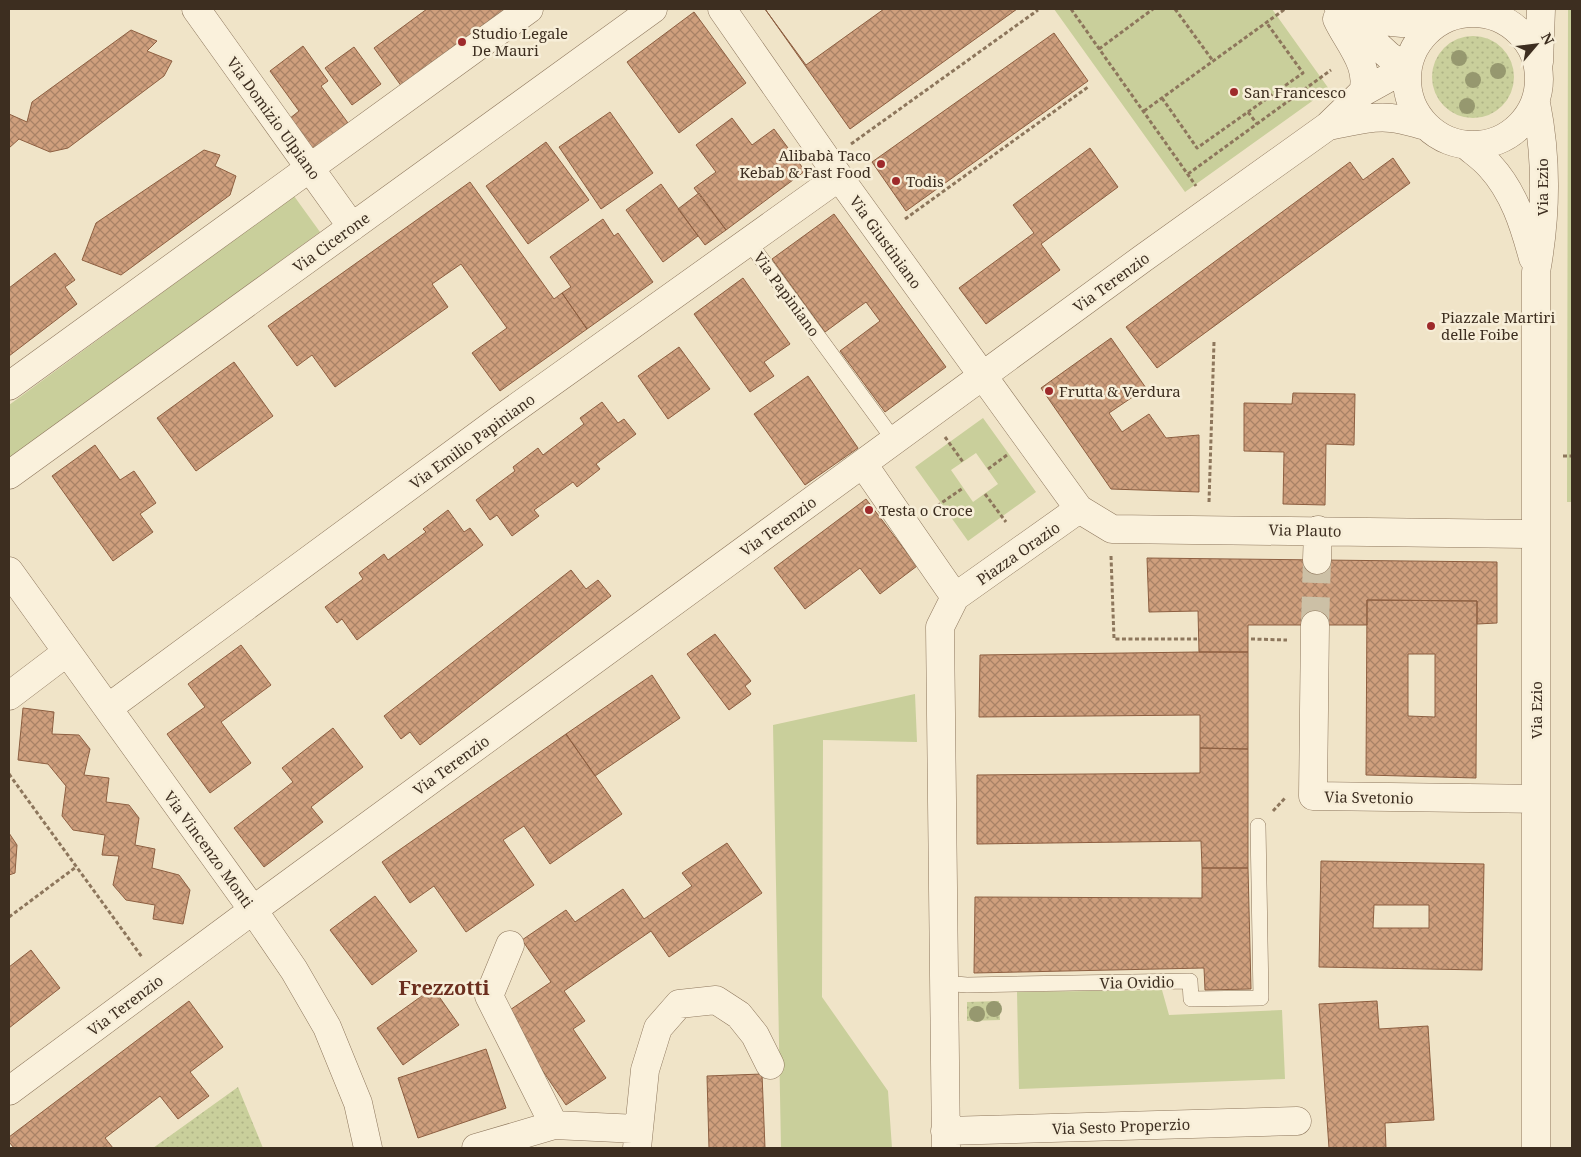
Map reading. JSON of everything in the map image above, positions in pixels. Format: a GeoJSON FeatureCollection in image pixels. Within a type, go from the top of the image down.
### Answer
{"type":"FeatureCollection","features":[{"type":"Feature","properties":{"kind":"street","name":"Via Domizio Ulpiano"},"geometry":{"type":"LineString","coordinates":[[196,9],[352,227]]}},
{"type":"Feature","properties":{"kind":"street"},"geometry":{"type":"LineString","coordinates":[[9,386],[529,9]]}},
{"type":"Feature","properties":{"kind":"street","name":"Via Cicerone"},"geometry":{"type":"LineString","coordinates":[[9,474],[653,9]]}},
{"type":"Feature","properties":{"kind":"street","name":"Via Giustiniano"},"geometry":{"type":"LineString","coordinates":[[722,9],[839,177],[984,375]]}},
{"type":"Feature","properties":{"kind":"street"},"geometry":{"type":"LineString","coordinates":[[1332,9],[1362,66],[1366,84],[1363,92]]}},
{"type":"Feature","properties":{"kind":"street"},"geometry":{"type":"LineString","coordinates":[[1338,9],[1389,56],[1408,67]]}},
{"type":"Feature","properties":{"kind":"street"},"geometry":{"type":"LineString","coordinates":[[1348,9],[1382,21],[1402,23],[1455,14],[1480,12],[1500,17],[1517,29],[1531,44],[1538,64]]}},
{"type":"Feature","properties":{"kind":"street"},"geometry":{"type":"LineString","coordinates":[[1455,14],[1424,33],[1414,49],[1408,67],[1407,83],[1410,98],[1416,113],[1426,126],[1444,139],[1466,145],[1484,145],[1500,140],[1515,131],[1527,118],[1536,103],[1540,84],[1538,64],[1541,9]]}},
{"type":"Feature","properties":{"kind":"street","name":"Via Terenzio"},"geometry":{"type":"LineString","coordinates":[[9,1091],[894,440],[1328,126],[1363,92],[1408,67]]}},
{"type":"Feature","properties":{"kind":"street","name":"Via Ezio"},"geometry":{"type":"LineString","coordinates":[[1536,103],[1541,136],[1544,201],[1540,250],[1536,272],[1536,1148]]}},
{"type":"Feature","properties":{"kind":"street","name":"Via Terenzio"},"geometry":{"type":"LineString","coordinates":[[1328,126],[1357,120],[1381,118],[1392,118],[1426,126]]}},
{"type":"Feature","properties":{"kind":"street","name":"Via Ezio"},"geometry":{"type":"LineString","coordinates":[[1466,145],[1490,165],[1512,198],[1526,232],[1536,272]]}},
{"type":"Feature","properties":{"kind":"street","name":"Via Emilio Papiniano"},"geometry":{"type":"LineString","coordinates":[[108,708],[491,426],[839,177]]}},
{"type":"Feature","properties":{"kind":"street"},"geometry":{"type":"LineString","coordinates":[[984,375],[1079,509]]}},
{"type":"Feature","properties":{"kind":"street"},"geometry":{"type":"LineString","coordinates":[[863,464],[955,597],[940,627],[945,1140]]}},
{"type":"Feature","properties":{"kind":"street","name":"Via Plauto"},"geometry":{"type":"LineString","coordinates":[[1079,509],[1112,529],[1536,534]]}},
{"type":"Feature","properties":{"kind":"street","name":"Piazza Orazio"},"geometry":{"type":"LineString","coordinates":[[955,597],[1079,509]]}},
{"type":"Feature","properties":{"kind":"street"},"geometry":{"type":"LineString","coordinates":[[1317,560],[1318,530]]}},
{"type":"Feature","properties":{"kind":"street","name":"Via Vincenzo Monti"},"geometry":{"type":"LineString","coordinates":[[9,572],[253,910],[294,970],[327,1027],[358,1103],[368,1148]]}},
{"type":"Feature","properties":{"kind":"street","name":"Via Svetonio"},"geometry":{"type":"LineString","coordinates":[[1315,625],[1313,796],[1536,799]]}},
{"type":"Feature","properties":{"kind":"street"},"geometry":{"type":"LineString","coordinates":[[9,696],[67,652]]}},
{"type":"Feature","properties":{"kind":"street"},"geometry":{"type":"LineString","coordinates":[[510,945],[489,996],[554,1125]]}},
{"type":"Feature","properties":{"kind":"street"},"geometry":{"type":"LineString","coordinates":[[476,1148],[554,1125],[638,1139],[645,1070],[658,1028],[679,1004],[716,1000],[739,1015],[755,1035],[770,1064]]}},
{"type":"Feature","properties":{"kind":"street","name":"Via Sesto Properzio"},"geometry":{"type":"LineString","coordinates":[[945,1140],[1297,1120]]}},
{"type":"Feature","properties":{"kind":"lane","name":"Via Papiniano"},"geometry":{"type":"LineString","coordinates":[[749,242],[894,440]]}},
{"type":"Feature","properties":{"kind":"lane","name":"Via Ovidio"},"geometry":{"type":"LineString","coordinates":[[943,983],[967,985],[1190,981],[1191,999],[1261,998],[1258,826]]}},
{"type":"Feature","properties":{"kind":"path"},"geometry":{"type":"LineString","coordinates":[[1070,9],[1198,189]]}},
{"type":"Feature","properties":{"kind":"path"},"geometry":{"type":"LineString","coordinates":[[1099,49],[1153,9]]}},
{"type":"Feature","properties":{"kind":"path"},"geometry":{"type":"LineString","coordinates":[[1175,9],[1213,61]]}},
{"type":"Feature","properties":{"kind":"path"},"geometry":{"type":"LineString","coordinates":[[1144,112],[1285,9]]}},
{"type":"Feature","properties":{"kind":"path"},"geometry":{"type":"LineString","coordinates":[[851,144],[1038,10]]}},
{"type":"Feature","properties":{"kind":"path"},"geometry":{"type":"LineString","coordinates":[[1162,98],[1198,148],[1303,73],[1266,22]]}},
{"type":"Feature","properties":{"kind":"path"},"geometry":{"type":"LineString","coordinates":[[1188,174],[1331,70]]}},
{"type":"Feature","properties":{"kind":"path"},"geometry":{"type":"LineString","coordinates":[[905,219],[1088,87]]}},
{"type":"Feature","properties":{"kind":"path"},"geometry":{"type":"LineString","coordinates":[[1248,112],[1257,124]]}},
{"type":"Feature","properties":{"kind":"path"},"geometry":{"type":"LineString","coordinates":[[1208,529],[1214,342]]}},
{"type":"Feature","properties":{"kind":"path"},"geometry":{"type":"LineString","coordinates":[[945,436],[963,462]]}},
{"type":"Feature","properties":{"kind":"path"},"geometry":{"type":"LineString","coordinates":[[988,469],[1011,453]]}},
{"type":"Feature","properties":{"kind":"path"},"geometry":{"type":"LineString","coordinates":[[937,506],[963,488]]}},
{"type":"Feature","properties":{"kind":"path"},"geometry":{"type":"LineString","coordinates":[[985,494],[1006,522]]}},
{"type":"Feature","properties":{"kind":"path"},"geometry":{"type":"LineString","coordinates":[[1111,555],[1114,639],[1197,639]]}},
{"type":"Feature","properties":{"kind":"path"},"geometry":{"type":"LineString","coordinates":[[1251,639],[1287,640]]}},
{"type":"Feature","properties":{"kind":"path"},"geometry":{"type":"LineString","coordinates":[[9,774],[159,980]]}},
{"type":"Feature","properties":{"kind":"path"},"geometry":{"type":"LineString","coordinates":[[9,916],[76,867]]}},
{"type":"Feature","properties":{"kind":"green space"},"geometry":{"type":"Polygon","coordinates":[[[1054,9],[1272,9],[1329,89],[1185,192],[1054,9]]]}},
{"type":"Feature","properties":{"kind":"green space"},"geometry":{"type":"Polygon","coordinates":[[[1568,9],[1572,9],[1572,502],[1567,502],[1568,9]]]}},
{"type":"Feature","properties":{"kind":"green space"},"geometry":{"type":"Polygon","coordinates":[[[1473,36],[1489,39],[1502,48],[1511,61],[1514,77],[1511,93],[1502,106],[1489,115],[1473,118],[1457,115],[1444,106],[1435,93],[1432,77],[1435,61],[1444,48],[1457,39],[1473,36]]]}},
{"type":"Feature","properties":{"kind":"green space"},"geometry":{"type":"Polygon","coordinates":[[[294,196],[320,232],[9,459],[9,405],[294,196]]]}},
{"type":"Feature","properties":{"kind":"green space"},"geometry":{"type":"Polygon","coordinates":[[[983,418],[1036,492],[968,541],[915,467],[983,418]],[[976,453],[951,470],[973,502],[998,484],[976,453]]]}},
{"type":"Feature","properties":{"kind":"green space"},"geometry":{"type":"Polygon","coordinates":[[[915,694],[917,742],[823,740],[822,997],[888,1091],[892,1148],[781,1148],[773,725],[915,694]]]}},
{"type":"Feature","properties":{"kind":"green space"},"geometry":{"type":"Polygon","coordinates":[[[1162,990],[1169,1015],[1282,1010],[1285,1079],[1019,1089],[1017,992],[1162,990]]]}},
{"type":"Feature","properties":{"kind":"green space"},"geometry":{"type":"Polygon","coordinates":[[[999,1001],[1000,1020],[967,1021],[967,1002],[999,1001]]]}},
{"type":"Feature","properties":{"kind":"green space"},"geometry":{"type":"Polygon","coordinates":[[[238,1087],[263,1148],[153,1148],[238,1087]]]}},
{"type":"Feature","properties":{"kind":"building"},"geometry":{"type":"Polygon","coordinates":[[[427,9],[511,9],[402,87],[374,48],[427,9]]]}},
{"type":"Feature","properties":{"kind":"building"},"geometry":{"type":"Polygon","coordinates":[[[765,9],[1017,9],[850,129],[765,9]]]}},
{"type":"Feature","properties":{"kind":"building"},"geometry":{"type":"Polygon","coordinates":[[[765,9],[884,9],[806,65],[765,9]]]}},
{"type":"Feature","properties":{"kind":"building"},"geometry":{"type":"Polygon","coordinates":[[[694,12],[746,83],[679,133],[627,62],[694,12]]]}},
{"type":"Feature","properties":{"kind":"building"},"geometry":{"type":"Polygon","coordinates":[[[131,30],[157,41],[147,51],[172,61],[164,76],[68,148],[50,152],[19,139],[9,148],[9,114],[27,122],[32,102],[131,30]]]}},
{"type":"Feature","properties":{"kind":"building"},"geometry":{"type":"Polygon","coordinates":[[[1054,33],[1088,81],[906,211],[872,162],[1054,33]]]}},
{"type":"Feature","properties":{"kind":"building"},"geometry":{"type":"Polygon","coordinates":[[[303,46],[328,81],[321,86],[348,123],[312,150],[289,119],[299,111],[270,71],[303,46]]]}},
{"type":"Feature","properties":{"kind":"building"},"geometry":{"type":"Polygon","coordinates":[[[354,47],[381,84],[352,105],[325,68],[354,47]]]}},
{"type":"Feature","properties":{"kind":"building"},"geometry":{"type":"Polygon","coordinates":[[[610,112],[653,173],[601,209],[559,147],[610,112]]]}},
{"type":"Feature","properties":{"kind":"building"},"geometry":{"type":"Polygon","coordinates":[[[732,118],[752,145],[774,129],[805,171],[726,230],[694,188],[716,172],[696,145],[732,118]]]}},
{"type":"Feature","properties":{"kind":"building"},"geometry":{"type":"Polygon","coordinates":[[[546,142],[589,200],[528,244],[486,186],[546,142]]]}},
{"type":"Feature","properties":{"kind":"building"},"geometry":{"type":"Polygon","coordinates":[[[1090,148],[1118,187],[1041,244],[1060,270],[986,324],[959,288],[1034,233],[1013,205],[1090,148]]]}},
{"type":"Feature","properties":{"kind":"building"},"geometry":{"type":"Polygon","coordinates":[[[204,150],[220,155],[215,166],[236,176],[230,195],[121,275],[82,260],[96,223],[204,150]]]}},
{"type":"Feature","properties":{"kind":"building"},"geometry":{"type":"Polygon","coordinates":[[[1393,158],[1410,183],[1157,368],[1126,327],[1350,162],[1363,180],[1393,158]]]}},
{"type":"Feature","properties":{"kind":"building"},"geometry":{"type":"Polygon","coordinates":[[[470,182],[554,299],[562,293],[587,329],[500,391],[472,353],[507,328],[461,264],[432,284],[448,307],[335,387],[312,355],[297,366],[268,326],[470,182]]]}},
{"type":"Feature","properties":{"kind":"building"},"geometry":{"type":"Polygon","coordinates":[[[661,184],[698,236],[663,262],[626,210],[661,184]]]}},
{"type":"Feature","properties":{"kind":"building"},"geometry":{"type":"Polygon","coordinates":[[[699,193],[726,230],[705,245],[678,209],[699,193]]]}},
{"type":"Feature","properties":{"kind":"building"},"geometry":{"type":"Polygon","coordinates":[[[834,214],[946,367],[885,412],[840,351],[880,321],[866,302],[825,332],[772,259],[834,214]]]}},
{"type":"Feature","properties":{"kind":"building"},"geometry":{"type":"Polygon","coordinates":[[[603,219],[614,236],[618,233],[653,282],[587,329],[562,293],[571,287],[550,257],[603,219]]]}},
{"type":"Feature","properties":{"kind":"building"},"geometry":{"type":"Polygon","coordinates":[[[55,253],[75,280],[65,287],[77,304],[9,356],[9,288],[55,253]]]}},
{"type":"Feature","properties":{"kind":"building"},"geometry":{"type":"Polygon","coordinates":[[[743,278],[790,344],[764,362],[774,376],[750,392],[694,314],[743,278]]]}},
{"type":"Feature","properties":{"kind":"building"},"geometry":{"type":"Polygon","coordinates":[[[1111,338],[1146,388],[1109,413],[1122,432],[1149,414],[1166,438],[1199,435],[1199,492],[1111,489],[1041,388],[1111,338]]]}},
{"type":"Feature","properties":{"kind":"building"},"geometry":{"type":"Polygon","coordinates":[[[679,347],[710,389],[668,419],[638,376],[679,347]]]}},
{"type":"Feature","properties":{"kind":"building"},"geometry":{"type":"Polygon","coordinates":[[[234,362],[273,416],[196,471],[157,418],[234,362]]]}},
{"type":"Feature","properties":{"kind":"building"},"geometry":{"type":"Polygon","coordinates":[[[808,376],[858,448],[805,485],[754,414],[808,376]]]}},
{"type":"Feature","properties":{"kind":"building"},"geometry":{"type":"Polygon","coordinates":[[[1293,393],[1355,394],[1354,445],[1326,444],[1325,505],[1283,504],[1284,452],[1244,451],[1244,403],[1292,404],[1293,393]]]}},
{"type":"Feature","properties":{"kind":"building"},"geometry":{"type":"Polygon","coordinates":[[[602,402],[618,423],[624,419],[636,434],[596,464],[600,469],[577,487],[573,482],[534,510],[539,516],[512,536],[497,515],[490,520],[476,500],[515,471],[513,467],[538,448],[543,455],[584,424],[580,418],[602,402]]]}},
{"type":"Feature","properties":{"kind":"building"},"geometry":{"type":"Polygon","coordinates":[[[95,445],[120,480],[134,471],[156,503],[140,514],[153,532],[113,561],[52,476],[95,445]]]}},
{"type":"Feature","properties":{"kind":"building"},"geometry":{"type":"Polygon","coordinates":[[[866,499],[917,566],[880,594],[860,568],[805,609],[774,568],[866,499]]]}},
{"type":"Feature","properties":{"kind":"building"},"geometry":{"type":"Polygon","coordinates":[[[448,510],[464,532],[470,528],[483,545],[357,640],[342,619],[337,623],[325,607],[363,579],[359,573],[384,554],[388,560],[426,532],[423,529],[448,510]]]}},
{"type":"Feature","properties":{"kind":"building"},"geometry":{"type":"Polygon","coordinates":[[[1147,558],[1497,562],[1497,623],[1477,624],[1477,601],[1367,600],[1367,625],[1248,625],[1248,652],[1199,652],[1198,611],[1149,612],[1147,558]]]}},
{"type":"Feature","properties":{"kind":"building"},"geometry":{"type":"Polygon","coordinates":[[[571,570],[586,589],[598,580],[611,596],[420,745],[410,732],[401,739],[384,716],[571,570]]]}},
{"type":"Feature","properties":{"kind":"building"},"geometry":{"type":"Polygon","coordinates":[[[1367,600],[1477,601],[1476,778],[1366,775],[1367,600]],[[1408,654],[1408,716],[1435,717],[1435,654],[1408,654]]]}},
{"type":"Feature","properties":{"kind":"building"},"geometry":{"type":"Polygon","coordinates":[[[715,634],[751,681],[745,686],[751,694],[729,710],[687,654],[715,634]]]}},
{"type":"Feature","properties":{"kind":"building"},"geometry":{"type":"Polygon","coordinates":[[[241,645],[271,685],[221,722],[251,763],[210,793],[167,734],[205,707],[188,684],[241,645]]]}},
{"type":"Feature","properties":{"kind":"building"},"geometry":{"type":"Polygon","coordinates":[[[1248,652],[1248,749],[1200,748],[1200,715],[979,717],[980,655],[1248,652]]]}},
{"type":"Feature","properties":{"kind":"building"},"geometry":{"type":"Polygon","coordinates":[[[652,675],[680,718],[595,776],[566,734],[652,675]]]}},
{"type":"Feature","properties":{"kind":"building"},"geometry":{"type":"Polygon","coordinates":[[[23,708],[54,712],[52,734],[79,735],[90,749],[84,775],[109,778],[106,802],[129,805],[139,818],[135,845],[155,849],[152,868],[179,875],[190,890],[183,924],[153,919],[155,905],[126,900],[113,885],[119,856],[102,855],[105,835],[73,830],[62,816],[66,786],[48,764],[18,760],[23,708]]]}},
{"type":"Feature","properties":{"kind":"building"},"geometry":{"type":"Polygon","coordinates":[[[333,728],[363,767],[311,807],[323,822],[264,867],[234,828],[293,782],[282,768],[333,728]]]}},
{"type":"Feature","properties":{"kind":"building"},"geometry":{"type":"Polygon","coordinates":[[[566,734],[622,814],[550,864],[524,826],[503,840],[534,885],[466,932],[434,886],[410,903],[382,862],[566,734]]]}},
{"type":"Feature","properties":{"kind":"building"},"geometry":{"type":"Polygon","coordinates":[[[1200,748],[1248,749],[1248,868],[1202,868],[1201,841],[977,844],[977,775],[1200,773],[1200,748]]]}},
{"type":"Feature","properties":{"kind":"building"},"geometry":{"type":"Polygon","coordinates":[[[9,833],[17,845],[15,873],[9,875],[9,833]]]}},
{"type":"Feature","properties":{"kind":"building"},"geometry":{"type":"Polygon","coordinates":[[[727,843],[762,893],[669,957],[651,931],[564,991],[585,1021],[573,1029],[606,1078],[566,1105],[504,1014],[551,982],[522,940],[566,910],[575,922],[623,889],[644,919],[692,886],[682,873],[727,843]]]}},
{"type":"Feature","properties":{"kind":"building"},"geometry":{"type":"Polygon","coordinates":[[[1321,861],[1484,864],[1482,970],[1319,967],[1321,861]],[[1374,905],[1373,928],[1429,928],[1429,905],[1374,905]]]}},
{"type":"Feature","properties":{"kind":"building"},"geometry":{"type":"Polygon","coordinates":[[[1202,868],[1248,868],[1251,989],[1205,990],[1204,968],[974,973],[975,897],[1202,898],[1202,868]]]}},
{"type":"Feature","properties":{"kind":"building"},"geometry":{"type":"Polygon","coordinates":[[[375,896],[417,951],[372,985],[330,930],[375,896]]]}},
{"type":"Feature","properties":{"kind":"building"},"geometry":{"type":"Polygon","coordinates":[[[31,950],[60,988],[9,1028],[9,967],[31,950]]]}},
{"type":"Feature","properties":{"kind":"building"},"geometry":{"type":"Polygon","coordinates":[[[433,988],[459,1025],[403,1065],[377,1028],[433,988]]]}},
{"type":"Feature","properties":{"kind":"building"},"geometry":{"type":"Polygon","coordinates":[[[189,1001],[223,1047],[190,1072],[209,1096],[178,1119],[160,1096],[105,1138],[113,1148],[14,1148],[9,1142],[9,1137],[189,1001]]]}},
{"type":"Feature","properties":{"kind":"building"},"geometry":{"type":"Polygon","coordinates":[[[1377,1001],[1379,1029],[1428,1026],[1434,1120],[1385,1123],[1386,1148],[1329,1148],[1319,1004],[1377,1001]]]}},
{"type":"Feature","properties":{"kind":"building"},"geometry":{"type":"Polygon","coordinates":[[[486,1049],[506,1108],[418,1138],[398,1078],[486,1049]]]}},
{"type":"Feature","properties":{"kind":"building"},"geometry":{"type":"Polygon","coordinates":[[[762,1074],[765,1148],[709,1148],[707,1076],[762,1074]]]}},
{"type":"Feature","properties":{"kind":"tunnel"},"geometry":{"type":"LineString","coordinates":[[1315,625],[1317,560]]}},
{"type":"Feature","properties":{"kind":"place","name":"Studio Legale De Mauri"},"geometry":{"type":"Point","coordinates":[462,42]}},
{"type":"Feature","properties":{"kind":"place","name":"San Francesco"},"geometry":{"type":"Point","coordinates":[1234,92]}},
{"type":"Feature","properties":{"kind":"place","name":"Alibabà Taco Kebab & Fast Food"},"geometry":{"type":"Point","coordinates":[881,164]}},
{"type":"Feature","properties":{"kind":"place","name":"Todis"},"geometry":{"type":"Point","coordinates":[896,181]}},
{"type":"Feature","properties":{"kind":"place","name":"Piazzale Martiri delle Foibe"},"geometry":{"type":"Point","coordinates":[1431,326]}},
{"type":"Feature","properties":{"kind":"place","name":"Frutta & Verdura"},"geometry":{"type":"Point","coordinates":[1049,391]}},
{"type":"Feature","properties":{"kind":"place","name":"Testa o Croce"},"geometry":{"type":"Point","coordinates":[869,510]}},
{"type":"Feature","properties":{"kind":"district","name":"Frezzotti"},"geometry":{"type":"Point","coordinates":[444,987]}}]}
